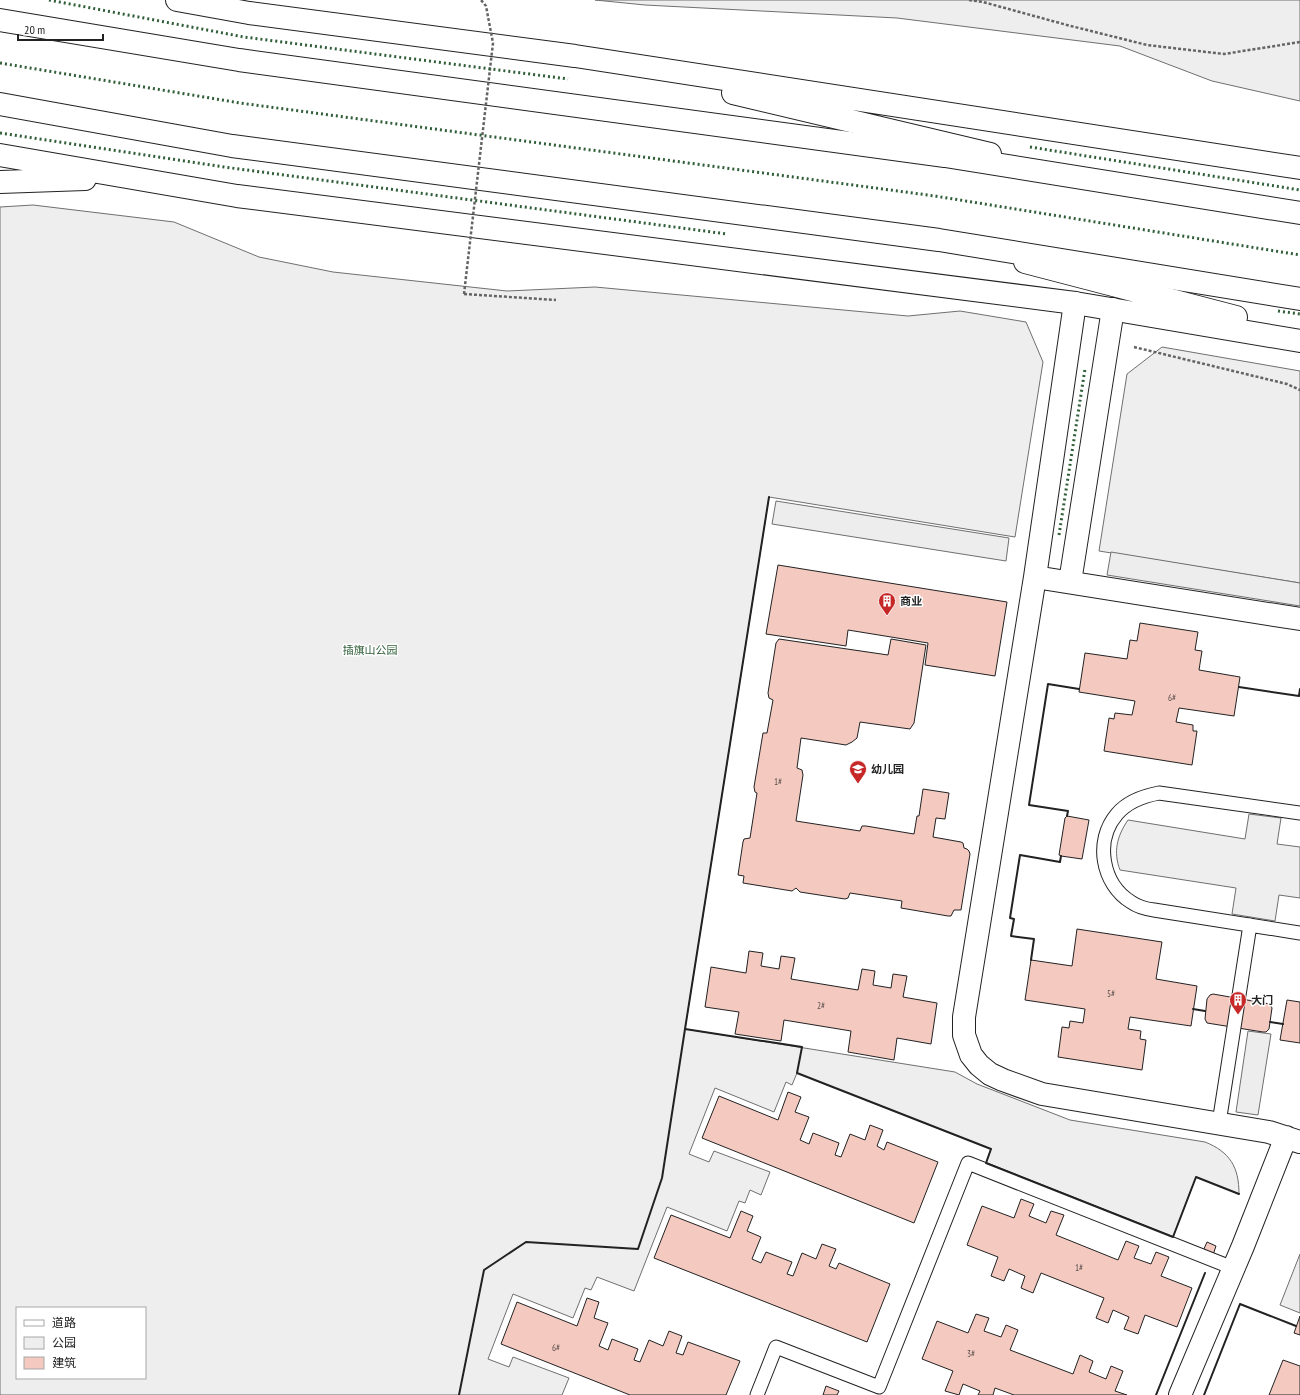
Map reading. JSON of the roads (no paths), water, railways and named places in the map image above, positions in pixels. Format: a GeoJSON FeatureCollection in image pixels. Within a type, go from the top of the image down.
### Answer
{"type":"FeatureCollection","features":[{"type":"Feature","properties":{"kind":"main road"},"geometry":{"type":"LineString","coordinates":[[177,0],[250,13],[575,56],[1300,168]]}},
{"type":"Feature","properties":{"kind":"main road"},"geometry":{"type":"LineString","coordinates":[[0,20],[239,60],[945,156],[1300,213]]}},
{"type":"Feature","properties":{"kind":"main road"},"geometry":{"type":"LineString","coordinates":[[575,56],[1096,180]]}},
{"type":"Feature","properties":{"kind":"main road"},"geometry":{"type":"LineString","coordinates":[[0,104],[232,146],[939,240],[1300,299]]}},
{"type":"Feature","properties":{"kind":"main road"},"geometry":{"type":"LineString","coordinates":[[0,155],[245,197],[1075,303],[1300,341]]}},
{"type":"Feature","properties":{"kind":"main road"},"geometry":{"type":"LineString","coordinates":[[0,182],[132,178]]}},
{"type":"Feature","properties":{"kind":"main road"},"geometry":{"type":"LineString","coordinates":[[939,240],[1300,334]]}},
{"type":"Feature","properties":{"kind":"main road"},"geometry":{"type":"LineString","coordinates":[[1075,303],[1035,578],[964,1018],[964,1035],[971,1055],[979,1065],[990,1074],[1035,1092],[1220,1123],[1269,1132],[1293,1139],[1233,1268],[1180,1395]]}},
{"type":"Feature","properties":{"kind":"main road"},"geometry":{"type":"LineString","coordinates":[[1070,582],[1113,309]]}},
{"type":"Feature","properties":{"kind":"main road"},"geometry":{"type":"LineString","coordinates":[[1035,578],[1070,582],[1300,619]]}},
{"type":"Feature","properties":{"kind":"lane"},"geometry":{"type":"LineString","coordinates":[[1300,814],[1159,792],[1150,794],[1130,803],[1116,815],[1107,831],[1104,842],[1104,861],[1106,870],[1116,888],[1130,902],[1144,908],[1154,910],[1300,933]]}},
{"type":"Feature","properties":{"kind":"lane"},"geometry":{"type":"LineString","coordinates":[[1220,1123],[1250,925]]}},
{"type":"Feature","properties":{"kind":"lane"},"geometry":{"type":"LineString","coordinates":[[757,1395],[776,1347],[879,1387],[968,1164],[1233,1268]]}},
{"type":"Feature","properties":{"kind":"place","name":"商业"},"geometry":{"type":"Point","coordinates":[887,616]}},
{"type":"Feature","properties":{"kind":"place","name":"幼儿园"},"geometry":{"type":"Point","coordinates":[858,784]}},
{"type":"Feature","properties":{"kind":"place","name":"大门"},"geometry":{"type":"Point","coordinates":[1238,1015]}},
{"type":"Feature","properties":{"kind":"park label","name":"插旗山公园"},"geometry":{"type":"Point","coordinates":[370,650]}}]}
